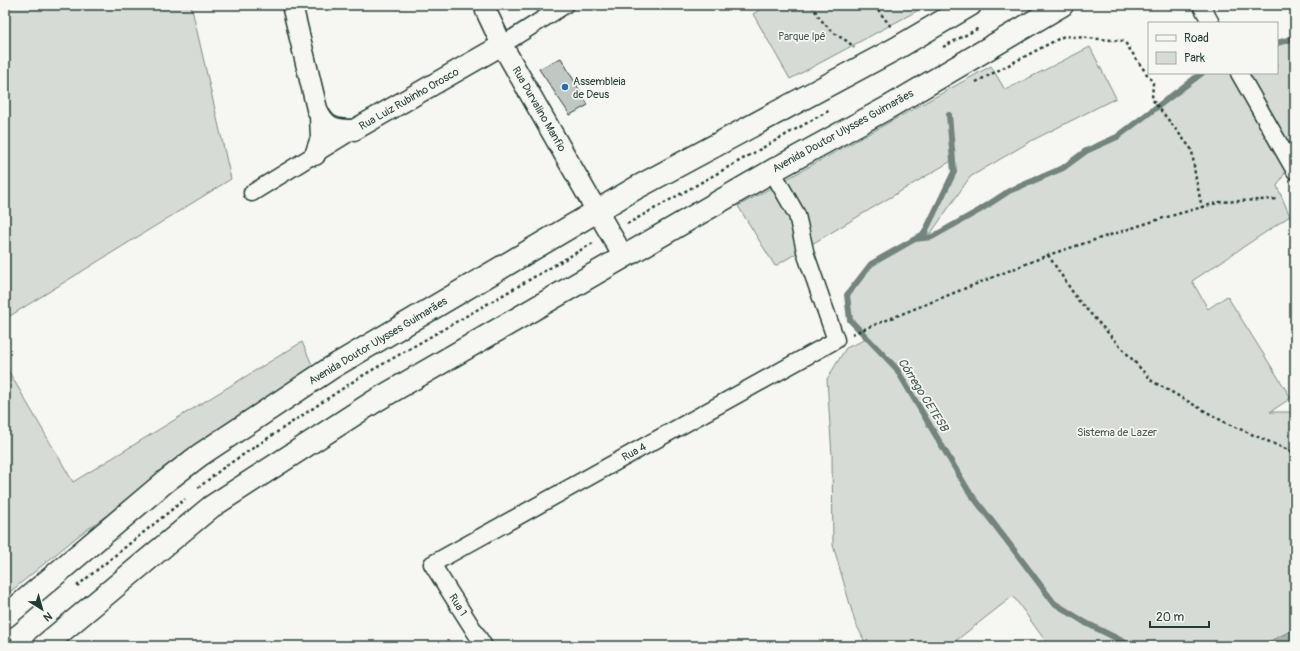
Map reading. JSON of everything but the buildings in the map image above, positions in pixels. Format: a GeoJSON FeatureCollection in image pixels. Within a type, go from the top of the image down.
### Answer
{"type":"FeatureCollection","features":[{"type":"Feature","properties":{"kind":"main road","name":"Avenida Doutor Ulysses Guimarães"},"geometry":{"type":"LineString","coordinates":[[5,617],[166,481],[200,455],[331,368],[598,211],[714,145],[904,43],[970,5]]}},
{"type":"Feature","properties":{"kind":"main road","name":"Avenida Doutor Ulysses Guimarães"},"geometry":{"type":"LineString","coordinates":[[44,646],[211,506],[374,401],[772,171],[889,107],[1062,5]]}},
{"type":"Feature","properties":{"kind":"street"},"geometry":{"type":"LineString","coordinates":[[292,5],[320,116],[321,138],[315,155]]}},
{"type":"Feature","properties":{"kind":"street","name":"Rua Durvalino Manfio"},"geometry":{"type":"LineString","coordinates":[[485,5],[486,11],[502,45],[598,211]]}},
{"type":"Feature","properties":{"kind":"street","name":"Rua Luiz Rubinho Orosco"},"geometry":{"type":"LineString","coordinates":[[252,193],[354,130],[502,45],[565,5]]}},
{"type":"Feature","properties":{"kind":"street"},"geometry":{"type":"LineString","coordinates":[[1201,5],[1210,22]]}},
{"type":"Feature","properties":{"kind":"street"},"geometry":{"type":"LineString","coordinates":[[1242,78],[1295,171]]}},
{"type":"Feature","properties":{"kind":"street"},"geometry":{"type":"LineString","coordinates":[[320,116],[324,122],[334,129],[354,130]]}},
{"type":"Feature","properties":{"kind":"street","name":"Rua 4"},"geometry":{"type":"LineString","coordinates":[[432,564],[836,340],[806,255],[797,215],[772,171]]}},
{"type":"Feature","properties":{"kind":"street"},"geometry":{"type":"LineString","coordinates":[[598,211],[624,257]]}},
{"type":"Feature","properties":{"kind":"street","name":"Rua 1"},"geometry":{"type":"LineString","coordinates":[[432,564],[484,646]]}},
{"type":"Feature","properties":{"kind":"path"},"geometry":{"type":"LineString","coordinates":[[812,5],[818,15],[837,35],[850,42],[863,65]]}},
{"type":"Feature","properties":{"kind":"path"},"geometry":{"type":"LineString","coordinates":[[874,5],[904,43]]}},
{"type":"Feature","properties":{"kind":"path"},"geometry":{"type":"LineString","coordinates":[[938,50],[985,24]]}},
{"type":"Feature","properties":{"kind":"path"},"geometry":{"type":"LineString","coordinates":[[975,82],[1064,36],[1124,42],[1153,83],[1152,99],[1192,150],[1202,208]]}},
{"type":"Feature","properties":{"kind":"path"},"geometry":{"type":"LineString","coordinates":[[649,212],[835,107]]}},
{"type":"Feature","properties":{"kind":"path"},"geometry":{"type":"LineString","coordinates":[[852,334],[1048,255],[1160,219],[1220,202],[1278,199]]}},
{"type":"Feature","properties":{"kind":"path"},"geometry":{"type":"LineString","coordinates":[[1048,255],[1078,300],[1152,381],[1226,422],[1295,453]]}},
{"type":"Feature","properties":{"kind":"green space"},"geometry":{"type":"Polygon","coordinates":[[[5,5],[191,5],[231,179],[5,319],[5,5]]]}},
{"type":"Feature","properties":{"kind":"green space","name":"Parque Ipê"},"geometry":{"type":"Polygon","coordinates":[[[767,5],[928,5],[790,79],[753,14],[767,5]]]}},
{"type":"Feature","properties":{"kind":"green space","name":"Sistema de Lazer"},"geometry":{"type":"Polygon","coordinates":[[[1295,38],[1295,163],[1286,171],[1277,186],[1290,216],[1192,281],[1208,309],[1227,296],[1291,398],[1270,412],[1295,412],[1295,629],[1260,646],[1049,646],[1013,596],[949,646],[867,646],[855,622],[833,545],[832,456],[827,379],[846,348],[867,339],[850,320],[847,295],[871,264],[915,239],[933,237],[980,210],[1009,191],[1063,168],[1086,151],[1117,137],[1201,74],[1278,74],[1278,43],[1295,38]]]}},
{"type":"Feature","properties":{"kind":"green space"},"geometry":{"type":"Polygon","coordinates":[[[1090,47],[1116,98],[1031,141],[970,177],[931,233],[924,234],[953,173],[953,160],[775,266],[738,206],[991,66],[1005,90],[1090,47]]]}},
{"type":"Feature","properties":{"kind":"green space"},"geometry":{"type":"Polygon","coordinates":[[[302,342],[313,367],[78,536],[5,596],[5,365],[73,482],[302,342]]]}},
{"type":"Feature","properties":{"kind":"shaded area"},"geometry":{"type":"Polygon","coordinates":[[[1295,629],[1295,646],[1260,646],[1295,629]]]}},
{"type":"Feature","properties":{"kind":"waterway","name":"Córrego CETESB"},"geometry":{"type":"LineString","coordinates":[[1278,43],[1295,38]]}},
{"type":"Feature","properties":{"kind":"waterway","name":"Córrego CETESB"},"geometry":{"type":"LineString","coordinates":[[1132,646],[1086,623],[1054,603],[968,490],[896,368],[850,320],[847,295],[871,264],[915,239],[932,237],[980,210],[1009,191],[1063,168],[1086,151],[1117,137],[1201,74]]}},
{"type":"Feature","properties":{"kind":"waterway"},"geometry":{"type":"LineString","coordinates":[[918,237],[924,234],[954,172],[949,115]]}},
{"type":"Feature","properties":{"kind":"place","name":"Assembleia de Deus"},"geometry":{"type":"Point","coordinates":[565,87]}}]}
